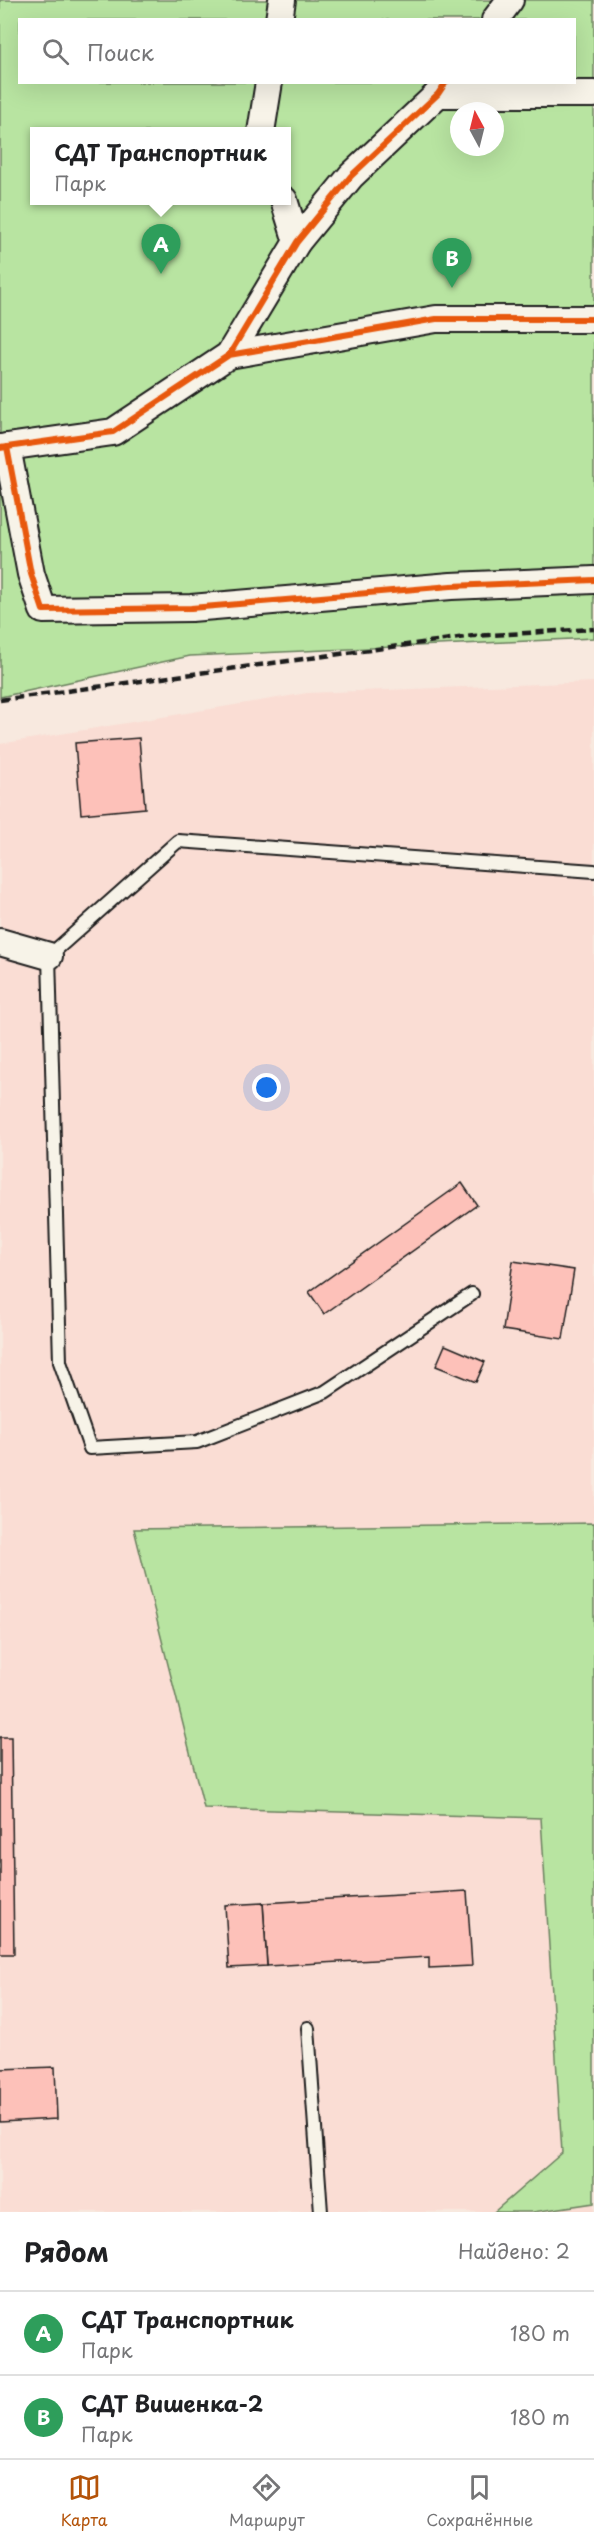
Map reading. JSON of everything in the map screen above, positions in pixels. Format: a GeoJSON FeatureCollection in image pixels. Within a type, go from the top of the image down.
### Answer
{"type":"FeatureCollection","features":[{"type":"Feature","properties":{"kind":"street"},"geometry":{"type":"LineString","coordinates":[[279,18],[282,0]]}},
{"type":"Feature","properties":{"kind":"street"},"geometry":{"type":"LineString","coordinates":[[496,18],[510,0]]}},
{"type":"Feature","properties":{"kind":"street"},"geometry":{"type":"LineString","coordinates":[[262,127],[269,84]]}},
{"type":"Feature","properties":{"kind":"street"},"geometry":{"type":"LineString","coordinates":[[230,355],[297,242],[351,176],[442,88],[594,94]]}},
{"type":"Feature","properties":{"kind":"street"},"geometry":{"type":"LineString","coordinates":[[285,205],[297,242]]}},
{"type":"Feature","properties":{"kind":"street"},"geometry":{"type":"LineString","coordinates":[[594,319],[436,319],[230,355],[112,432],[4,447],[31,574],[43,610],[191,608],[451,586],[594,580]]}},
{"type":"Feature","properties":{"kind":"street"},"geometry":{"type":"LineString","coordinates":[[0,942],[49,956]]}},
{"type":"Feature","properties":{"kind":"lane"},"geometry":{"type":"LineString","coordinates":[[472,1294],[325,1392],[197,1442],[90,1448],[60,1362],[49,956],[178,841],[594,871]]}},
{"type":"Feature","properties":{"kind":"lane"},"geometry":{"type":"LineString","coordinates":[[308,2028],[321,2212]]}},
{"type":"Feature","properties":{"kind":"shaded area"},"geometry":{"type":"Polygon","coordinates":[[[594,682],[594,2212],[0,2212],[0,744],[307,693],[594,682]]]}},
{"type":"Feature","properties":{"kind":"green space"},"geometry":{"type":"Polygon","coordinates":[[[0,0],[594,0],[594,638],[190,656],[0,697],[0,0]]]}},
{"type":"Feature","properties":{"kind":"green space"},"geometry":{"type":"Polygon","coordinates":[[[594,1523],[594,2203],[533,2212],[494,2212],[562,2153],[541,1818],[204,1808],[134,1529],[594,1523]]]}},
{"type":"Feature","properties":{"kind":"building"},"geometry":{"type":"Polygon","coordinates":[[[139,738],[145,808],[81,814],[75,743],[139,738]]]}},
{"type":"Feature","properties":{"kind":"building"},"geometry":{"type":"Polygon","coordinates":[[[462,1183],[477,1205],[324,1314],[309,1292],[462,1183]]]}},
{"type":"Feature","properties":{"kind":"building"},"geometry":{"type":"Polygon","coordinates":[[[513,1261],[574,1270],[563,1339],[503,1330],[513,1261]]]}},
{"type":"Feature","properties":{"kind":"building"},"geometry":{"type":"Polygon","coordinates":[[[445,1345],[485,1362],[476,1382],[436,1366],[445,1345]]]}},
{"type":"Feature","properties":{"kind":"building"},"geometry":{"type":"Polygon","coordinates":[[[0,1737],[11,1737],[14,1954],[0,1954],[0,1737]]]}},
{"type":"Feature","properties":{"kind":"building"},"geometry":{"type":"Polygon","coordinates":[[[467,1891],[472,1966],[429,1968],[429,1957],[267,1966],[263,1903],[467,1891]]]}},
{"type":"Feature","properties":{"kind":"building"},"geometry":{"type":"Polygon","coordinates":[[[263,1903],[267,1966],[229,1968],[225,1905],[263,1903]]]}},
{"type":"Feature","properties":{"kind":"building"},"geometry":{"type":"Polygon","coordinates":[[[55,2067],[57,2119],[0,2122],[0,2069],[55,2067]]]}},
{"type":"Feature","properties":{"kind":"railway"},"geometry":{"type":"LineString","coordinates":[[0,700],[473,636],[594,629]]}},
{"type":"Feature","properties":{"kind":"cycle path"},"geometry":{"type":"LineString","coordinates":[[0,448],[113,432],[229,355],[297,242],[351,176],[438,94],[445,84]]}},
{"type":"Feature","properties":{"kind":"cycle path"},"geometry":{"type":"LineString","coordinates":[[229,355],[436,319],[594,319]]}},
{"type":"Feature","properties":{"kind":"cycle path"},"geometry":{"type":"LineString","coordinates":[[7,447],[31,574],[43,610],[191,608],[451,586],[594,580]]}},
{"type":"Feature","properties":{"kind":"place","name":"СДТ Транспортник"},"geometry":{"type":"Point","coordinates":[161,274]}},
{"type":"Feature","properties":{"kind":"place","name":"СДТ Вишенка-2"},"geometry":{"type":"Point","coordinates":[452,288]}}]}
